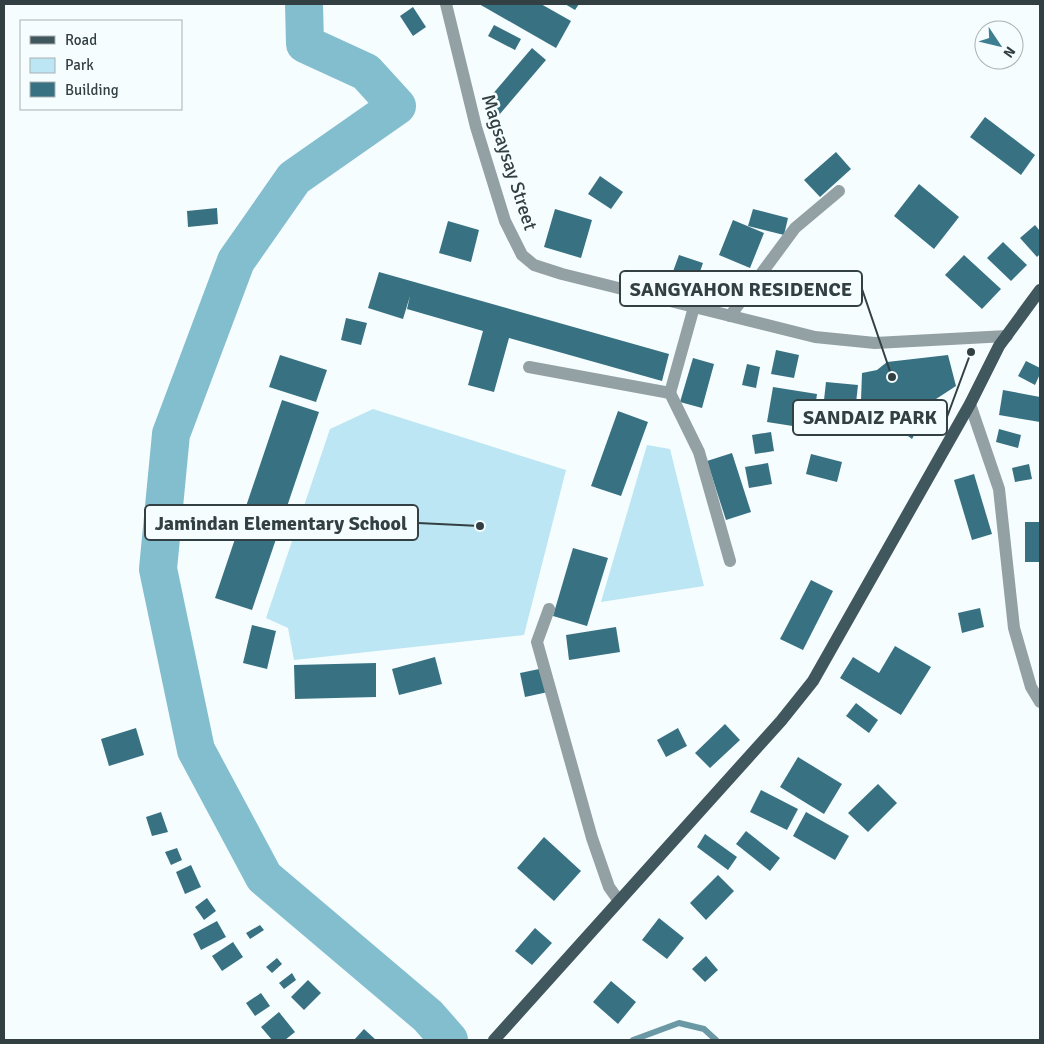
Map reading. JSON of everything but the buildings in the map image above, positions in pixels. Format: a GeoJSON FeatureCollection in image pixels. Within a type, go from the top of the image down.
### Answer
{"type":"FeatureCollection","features":[{"type":"Feature","properties":{"kind":"main road"},"geometry":{"type":"LineString","coordinates":[[494,1040],[780,722],[813,681],[970,404],[1000,346],[1040,290]]}},
{"type":"Feature","properties":{"kind":"street","name":"Magsaysay Street"},"geometry":{"type":"LineString","coordinates":[[446,4],[476,127],[505,221],[522,256],[534,265],[562,274],[815,337],[875,343],[1007,336]]}},
{"type":"Feature","properties":{"kind":"street"},"geometry":{"type":"LineString","coordinates":[[730,316],[795,228],[839,191]]}},
{"type":"Feature","properties":{"kind":"street"},"geometry":{"type":"LineString","coordinates":[[694,307],[670,393],[699,452],[730,561]]}},
{"type":"Feature","properties":{"kind":"street"},"geometry":{"type":"LineString","coordinates":[[530,367],[670,393]]}},
{"type":"Feature","properties":{"kind":"street"},"geometry":{"type":"LineString","coordinates":[[970,404],[999,490],[1014,628],[1031,687],[1040,702]]}},
{"type":"Feature","properties":{"kind":"street"},"geometry":{"type":"LineString","coordinates":[[549,609],[537,642],[592,838],[609,887],[619,901]]}},
{"type":"Feature","properties":{"kind":"green space"},"geometry":{"type":"Polygon","coordinates":[[[373,409],[566,470],[524,635],[294,660],[288,628],[266,618],[330,429],[373,409]]]}},
{"type":"Feature","properties":{"kind":"green space"},"geometry":{"type":"Polygon","coordinates":[[[647,445],[670,449],[704,586],[601,602],[647,445]]]}},
{"type":"Feature","properties":{"kind":"waterway"},"geometry":{"type":"LineString","coordinates":[[304,4],[305,44],[366,72],[397,106],[294,178],[236,261],[171,434],[158,569],[196,750],[264,877],[428,1016],[449,1040]]}},
{"type":"Feature","properties":{"kind":"waterway"},"geometry":{"type":"LineString","coordinates":[[633,1040],[679,1023],[704,1029],[716,1040]]}},
{"type":"Feature","properties":{"kind":"place","name":"SANDAIZ PARK"},"geometry":{"type":"Point","coordinates":[971,352]}},
{"type":"Feature","properties":{"kind":"place","name":"SANGYAHON RESIDENCE"},"geometry":{"type":"Point","coordinates":[892,377]}},
{"type":"Feature","properties":{"kind":"place","name":"Jamindan Elementary School"},"geometry":{"type":"Point","coordinates":[480,526]}}]}
